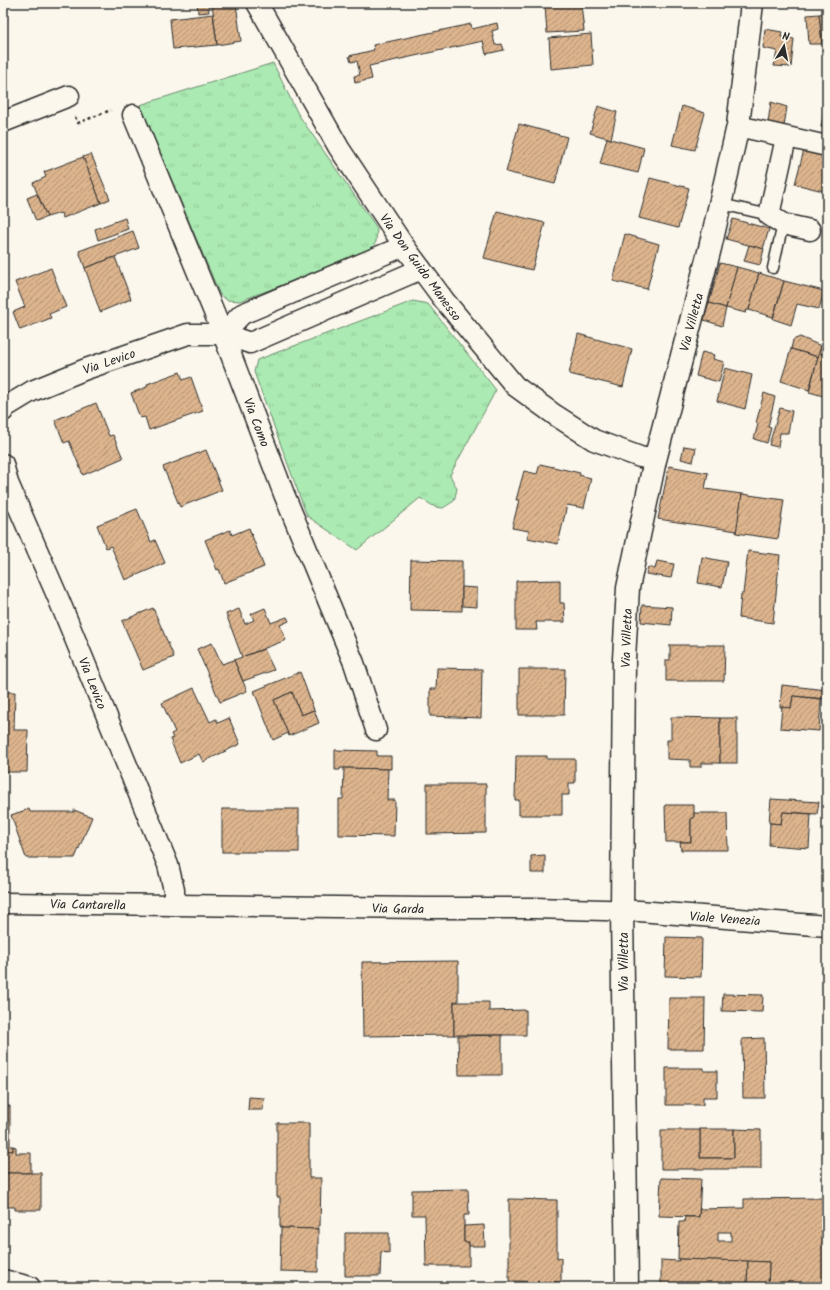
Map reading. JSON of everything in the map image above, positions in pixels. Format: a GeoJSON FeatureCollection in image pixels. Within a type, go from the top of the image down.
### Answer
{"type":"FeatureCollection","features":[{"type":"Feature","properties":{"kind":"street","name":"Via Don Guido Manesso"},"geometry":{"type":"LineString","coordinates":[[257,3],[339,148],[404,246],[444,300],[514,386],[594,440],[655,460]]}},
{"type":"Feature","properties":{"kind":"street","name":"Via Villetta"},"geometry":{"type":"LineString","coordinates":[[627,1287],[622,911],[624,659],[628,588],[655,460],[721,204],[738,126],[752,3]]}},
{"type":"Feature","properties":{"kind":"street"},"geometry":{"type":"LineString","coordinates":[[3,122],[68,96]]}},
{"type":"Feature","properties":{"kind":"street","name":"Via Como"},"geometry":{"type":"LineString","coordinates":[[133,115],[223,334],[284,494],[354,663],[376,730]]}},
{"type":"Feature","properties":{"kind":"street"},"geometry":{"type":"LineString","coordinates":[[738,126],[827,146]]}},
{"type":"Feature","properties":{"kind":"street"},"geometry":{"type":"LineString","coordinates":[[786,138],[776,220],[810,230]]}},
{"type":"Feature","properties":{"kind":"street"},"geometry":{"type":"LineString","coordinates":[[223,334],[242,314],[404,246]]}},
{"type":"Feature","properties":{"kind":"street","name":"Via Levico"},"geometry":{"type":"LineString","coordinates":[[3,411],[4,408],[32,391],[86,369],[188,334],[223,334],[250,343],[421,269]]}},
{"type":"Feature","properties":{"kind":"street","name":"Via Levico"},"geometry":{"type":"LineString","coordinates":[[3,464],[8,483],[59,600],[168,865],[174,890],[174,905]]}},
{"type":"Feature","properties":{"kind":"street","name":"Via Cantarella"},"geometry":{"type":"LineString","coordinates":[[3,903],[174,905]]}},
{"type":"Feature","properties":{"kind":"street","name":"Via Garda"},"geometry":{"type":"LineString","coordinates":[[174,905],[534,908],[622,911]]}},
{"type":"Feature","properties":{"kind":"street","name":"Viale Venezia"},"geometry":{"type":"LineString","coordinates":[[622,911],[827,926]]}},
{"type":"Feature","properties":{"kind":"street"},"geometry":{"type":"LineString","coordinates":[[3,1280],[30,1287]]}},
{"type":"Feature","properties":{"kind":"lane"},"geometry":{"type":"LineString","coordinates":[[721,204],[776,220],[773,268]]}},
{"type":"Feature","properties":{"kind":"path"},"geometry":{"type":"LineString","coordinates":[[68,96],[78,123],[128,104],[133,115]]}},
{"type":"Feature","properties":{"kind":"green space"},"geometry":{"type":"Polygon","coordinates":[[[273,63],[298,114],[377,228],[376,242],[369,252],[240,301],[227,300],[220,295],[140,105],[273,63]]]}},
{"type":"Feature","properties":{"kind":"green space"},"geometry":{"type":"Polygon","coordinates":[[[413,301],[428,304],[496,390],[450,475],[457,489],[454,501],[443,508],[435,507],[420,498],[357,550],[307,516],[254,372],[257,360],[413,301]]]}},
{"type":"Feature","properties":{"kind":"building"},"geometry":{"type":"Polygon","coordinates":[[[197,3],[208,3],[209,12],[198,13],[197,3]]]}},
{"type":"Feature","properties":{"kind":"building"},"geometry":{"type":"Polygon","coordinates":[[[212,3],[236,3],[241,41],[217,45],[212,3]]]}},
{"type":"Feature","properties":{"kind":"building"},"geometry":{"type":"Polygon","coordinates":[[[545,3],[572,3],[572,4],[546,6],[545,3]]]}},
{"type":"Feature","properties":{"kind":"building"},"geometry":{"type":"Polygon","coordinates":[[[623,3],[704,3],[704,4],[624,8],[623,3]]]}},
{"type":"Feature","properties":{"kind":"building"},"geometry":{"type":"Polygon","coordinates":[[[704,3],[737,3],[704,4],[704,3]]]}},
{"type":"Feature","properties":{"kind":"building"},"geometry":{"type":"Polygon","coordinates":[[[581,4],[584,31],[547,33],[545,6],[581,4]]]}},
{"type":"Feature","properties":{"kind":"building"},"geometry":{"type":"Polygon","coordinates":[[[827,13],[827,44],[822,44],[819,14],[827,13]]]}},
{"type":"Feature","properties":{"kind":"building"},"geometry":{"type":"Polygon","coordinates":[[[213,14],[217,45],[173,49],[170,19],[213,14]]]}},
{"type":"Feature","properties":{"kind":"building"},"geometry":{"type":"Polygon","coordinates":[[[819,14],[822,44],[809,44],[807,15],[819,14]]]}},
{"type":"Feature","properties":{"kind":"building"},"geometry":{"type":"Polygon","coordinates":[[[497,23],[498,29],[492,31],[495,45],[502,44],[504,50],[486,54],[483,41],[369,66],[372,79],[355,83],[354,76],[360,75],[357,61],[351,62],[349,56],[374,50],[373,45],[471,24],[472,29],[497,23]]]}},
{"type":"Feature","properties":{"kind":"building"},"geometry":{"type":"Polygon","coordinates":[[[765,29],[782,32],[781,37],[794,39],[791,67],[774,66],[777,51],[763,48],[765,29]]]}},
{"type":"Feature","properties":{"kind":"building"},"geometry":{"type":"Polygon","coordinates":[[[591,34],[593,65],[551,69],[549,38],[591,34]]]}},
{"type":"Feature","properties":{"kind":"building"},"geometry":{"type":"Polygon","coordinates":[[[771,102],[787,107],[784,126],[768,122],[771,102]]]}},
{"type":"Feature","properties":{"kind":"building"},"geometry":{"type":"Polygon","coordinates":[[[598,106],[617,112],[611,139],[590,133],[598,106]]]}},
{"type":"Feature","properties":{"kind":"building"},"geometry":{"type":"Polygon","coordinates":[[[682,106],[705,113],[695,150],[672,145],[682,106]]]}},
{"type":"Feature","properties":{"kind":"building"},"geometry":{"type":"Polygon","coordinates":[[[825,106],[827,107],[827,128],[821,127],[825,106]]]}},
{"type":"Feature","properties":{"kind":"building"},"geometry":{"type":"Polygon","coordinates":[[[519,124],[567,137],[555,184],[506,172],[519,124]]]}},
{"type":"Feature","properties":{"kind":"building"},"geometry":{"type":"Polygon","coordinates":[[[607,138],[644,148],[638,173],[600,164],[607,138]]]}},
{"type":"Feature","properties":{"kind":"building"},"geometry":{"type":"Polygon","coordinates":[[[805,146],[827,152],[827,192],[795,184],[805,146]]]}},
{"type":"Feature","properties":{"kind":"building"},"geometry":{"type":"Polygon","coordinates":[[[91,154],[110,199],[101,203],[83,157],[91,154]]]}},
{"type":"Feature","properties":{"kind":"building"},"geometry":{"type":"Polygon","coordinates":[[[83,157],[101,203],[63,218],[61,213],[47,217],[33,183],[46,177],[44,172],[83,157]]]}},
{"type":"Feature","properties":{"kind":"building"},"geometry":{"type":"Polygon","coordinates":[[[650,178],[689,188],[678,228],[639,218],[650,178]]]}},
{"type":"Feature","properties":{"kind":"building"},"geometry":{"type":"Polygon","coordinates":[[[37,194],[47,217],[36,221],[27,198],[37,194]]]}},
{"type":"Feature","properties":{"kind":"building"},"geometry":{"type":"Polygon","coordinates":[[[497,211],[545,223],[532,270],[484,258],[497,211]]]}},
{"type":"Feature","properties":{"kind":"building"},"geometry":{"type":"Polygon","coordinates":[[[125,218],[128,229],[98,240],[95,229],[125,218]]]}},
{"type":"Feature","properties":{"kind":"building"},"geometry":{"type":"Polygon","coordinates":[[[733,219],[769,229],[763,249],[726,239],[733,219]]]}},
{"type":"Feature","properties":{"kind":"building"},"geometry":{"type":"Polygon","coordinates":[[[133,231],[139,248],[85,268],[79,251],[133,231]]]}},
{"type":"Feature","properties":{"kind":"building"},"geometry":{"type":"Polygon","coordinates":[[[625,234],[659,244],[647,289],[613,281],[625,234]]]}},
{"type":"Feature","properties":{"kind":"building"},"geometry":{"type":"Polygon","coordinates":[[[749,245],[764,249],[760,265],[744,261],[749,245]]]}},
{"type":"Feature","properties":{"kind":"building"},"geometry":{"type":"Polygon","coordinates":[[[115,257],[131,299],[100,312],[85,268],[115,257]]]}},
{"type":"Feature","properties":{"kind":"building"},"geometry":{"type":"Polygon","coordinates":[[[720,263],[737,267],[726,308],[709,303],[720,263]]]}},
{"type":"Feature","properties":{"kind":"building"},"geometry":{"type":"Polygon","coordinates":[[[737,267],[759,273],[749,310],[747,310],[746,313],[726,308],[737,267]]]}},
{"type":"Feature","properties":{"kind":"building"},"geometry":{"type":"Polygon","coordinates":[[[51,268],[66,307],[49,314],[51,318],[20,330],[13,312],[25,307],[15,282],[51,268]]]}},
{"type":"Feature","properties":{"kind":"building"},"geometry":{"type":"Polygon","coordinates":[[[759,273],[784,281],[773,317],[749,310],[759,273]]]}},
{"type":"Feature","properties":{"kind":"building"},"geometry":{"type":"Polygon","coordinates":[[[784,281],[824,291],[819,309],[797,304],[791,325],[773,319],[784,281]]]}},
{"type":"Feature","properties":{"kind":"building"},"geometry":{"type":"Polygon","coordinates":[[[709,303],[726,308],[722,326],[704,320],[709,303]]]}},
{"type":"Feature","properties":{"kind":"building"},"geometry":{"type":"Polygon","coordinates":[[[578,334],[632,349],[623,387],[569,374],[578,334]]]}},
{"type":"Feature","properties":{"kind":"building"},"geometry":{"type":"Polygon","coordinates":[[[800,337],[821,346],[818,357],[791,349],[793,340],[800,337]]]}},
{"type":"Feature","properties":{"kind":"building"},"geometry":{"type":"Polygon","coordinates":[[[821,346],[827,347],[827,355],[819,353],[821,346]]]}},
{"type":"Feature","properties":{"kind":"building"},"geometry":{"type":"Polygon","coordinates":[[[791,349],[818,357],[809,390],[781,381],[791,349]]]}},
{"type":"Feature","properties":{"kind":"building"},"geometry":{"type":"Polygon","coordinates":[[[702,352],[714,355],[713,359],[724,362],[719,382],[696,376],[702,352]]]}},
{"type":"Feature","properties":{"kind":"building"},"geometry":{"type":"Polygon","coordinates":[[[819,353],[827,355],[827,397],[809,392],[819,353]]]}},
{"type":"Feature","properties":{"kind":"building"},"geometry":{"type":"Polygon","coordinates":[[[725,368],[752,375],[745,409],[717,401],[725,368]]]}},
{"type":"Feature","properties":{"kind":"building"},"geometry":{"type":"Polygon","coordinates":[[[180,372],[183,380],[191,377],[203,411],[149,430],[145,417],[140,418],[131,393],[147,387],[147,384],[180,372]]]}},
{"type":"Feature","properties":{"kind":"building"},"geometry":{"type":"Polygon","coordinates":[[[764,393],[775,397],[768,427],[771,428],[767,443],[754,439],[758,424],[756,423],[764,393]]]}},
{"type":"Feature","properties":{"kind":"building"},"geometry":{"type":"Polygon","coordinates":[[[96,403],[109,436],[113,435],[123,458],[83,475],[69,441],[64,443],[55,420],[96,403]]]}},
{"type":"Feature","properties":{"kind":"building"},"geometry":{"type":"Polygon","coordinates":[[[780,408],[792,411],[788,433],[780,433],[778,447],[769,445],[780,408]]]}},
{"type":"Feature","properties":{"kind":"building"},"geometry":{"type":"Polygon","coordinates":[[[684,446],[696,448],[693,462],[681,459],[684,446]]]}},
{"type":"Feature","properties":{"kind":"building"},"geometry":{"type":"Polygon","coordinates":[[[206,450],[222,490],[180,507],[163,467],[206,450]]]}},
{"type":"Feature","properties":{"kind":"building"},"geometry":{"type":"Polygon","coordinates":[[[540,464],[580,473],[579,475],[591,478],[584,508],[567,505],[558,544],[527,538],[529,531],[512,528],[519,500],[516,500],[524,471],[537,474],[540,464]]]}},
{"type":"Feature","properties":{"kind":"building"},"geometry":{"type":"Polygon","coordinates":[[[669,466],[708,473],[705,489],[742,494],[737,531],[658,519],[669,466]]]}},
{"type":"Feature","properties":{"kind":"building"},"geometry":{"type":"Polygon","coordinates":[[[742,494],[784,500],[778,539],[736,533],[742,494]]]}},
{"type":"Feature","properties":{"kind":"building"},"geometry":{"type":"Polygon","coordinates":[[[137,509],[151,542],[155,540],[165,563],[125,580],[111,546],[106,548],[97,525],[137,509]]]}},
{"type":"Feature","properties":{"kind":"building"},"geometry":{"type":"Polygon","coordinates":[[[249,528],[264,567],[224,583],[205,540],[230,530],[232,535],[249,528]]]}},
{"type":"Feature","properties":{"kind":"building"},"geometry":{"type":"Polygon","coordinates":[[[748,551],[780,555],[773,623],[739,618],[741,594],[743,594],[748,551]]]}},
{"type":"Feature","properties":{"kind":"building"},"geometry":{"type":"Polygon","coordinates":[[[702,557],[727,562],[722,587],[698,583],[702,557]]]}},
{"type":"Feature","properties":{"kind":"building"},"geometry":{"type":"Polygon","coordinates":[[[411,560],[462,561],[462,611],[410,610],[411,560]]]}},
{"type":"Feature","properties":{"kind":"building"},"geometry":{"type":"Polygon","coordinates":[[[657,561],[674,564],[671,578],[646,574],[648,567],[655,569],[657,561]]]}},
{"type":"Feature","properties":{"kind":"building"},"geometry":{"type":"Polygon","coordinates":[[[560,580],[560,603],[564,603],[565,622],[536,622],[537,630],[516,630],[516,581],[560,580]]]}},
{"type":"Feature","properties":{"kind":"building"},"geometry":{"type":"Polygon","coordinates":[[[462,587],[477,588],[477,607],[462,606],[462,587]]]}},
{"type":"Feature","properties":{"kind":"building"},"geometry":{"type":"Polygon","coordinates":[[[642,605],[672,607],[671,625],[641,622],[642,605]]]}},
{"type":"Feature","properties":{"kind":"building"},"geometry":{"type":"Polygon","coordinates":[[[153,608],[174,657],[143,670],[122,621],[153,608]]]}},
{"type":"Feature","properties":{"kind":"building"},"geometry":{"type":"Polygon","coordinates":[[[265,608],[271,623],[287,617],[289,621],[280,625],[286,640],[242,657],[226,614],[239,609],[245,624],[254,620],[251,614],[265,608]]]}},
{"type":"Feature","properties":{"kind":"building"},"geometry":{"type":"Polygon","coordinates":[[[3,612],[4,661],[3,661],[3,612]]]}},
{"type":"Feature","properties":{"kind":"building"},"geometry":{"type":"Polygon","coordinates":[[[212,643],[222,664],[234,660],[247,691],[220,702],[197,649],[212,643]]]}},
{"type":"Feature","properties":{"kind":"building"},"geometry":{"type":"Polygon","coordinates":[[[670,645],[725,645],[724,681],[666,681],[666,660],[670,660],[670,645]]]}},
{"type":"Feature","properties":{"kind":"building"},"geometry":{"type":"Polygon","coordinates":[[[264,649],[274,670],[243,681],[234,660],[264,649]]]}},
{"type":"Feature","properties":{"kind":"building"},"geometry":{"type":"Polygon","coordinates":[[[437,668],[482,669],[481,718],[430,716],[430,689],[436,689],[437,668]]]}},
{"type":"Feature","properties":{"kind":"building"},"geometry":{"type":"Polygon","coordinates":[[[519,669],[565,669],[564,715],[519,715],[519,669]]]}},
{"type":"Feature","properties":{"kind":"building"},"geometry":{"type":"Polygon","coordinates":[[[300,672],[314,710],[301,715],[292,692],[274,700],[288,733],[273,740],[254,691],[300,672]]]}},
{"type":"Feature","properties":{"kind":"building"},"geometry":{"type":"Polygon","coordinates":[[[782,685],[827,690],[826,699],[793,696],[791,708],[780,707],[782,685]]]}},
{"type":"Feature","properties":{"kind":"building"},"geometry":{"type":"Polygon","coordinates":[[[194,688],[210,722],[216,719],[218,723],[229,718],[240,744],[203,762],[199,754],[180,763],[170,739],[173,738],[171,734],[175,732],[162,703],[194,688]]]}},
{"type":"Feature","properties":{"kind":"building"},"geometry":{"type":"Polygon","coordinates":[[[3,692],[15,692],[14,730],[28,730],[27,772],[3,772],[3,692]]]}},
{"type":"Feature","properties":{"kind":"building"},"geometry":{"type":"Polygon","coordinates":[[[292,692],[301,715],[314,710],[319,723],[289,736],[274,700],[292,692]]]}},
{"type":"Feature","properties":{"kind":"building"},"geometry":{"type":"Polygon","coordinates":[[[793,696],[821,699],[819,731],[780,728],[782,707],[791,708],[793,696]]]}},
{"type":"Feature","properties":{"kind":"building"},"geometry":{"type":"Polygon","coordinates":[[[671,717],[720,718],[720,763],[701,763],[701,767],[690,767],[690,760],[667,759],[667,740],[671,740],[671,717]]]}},
{"type":"Feature","properties":{"kind":"building"},"geometry":{"type":"Polygon","coordinates":[[[720,718],[737,718],[737,763],[720,763],[720,718]]]}},
{"type":"Feature","properties":{"kind":"building"},"geometry":{"type":"Polygon","coordinates":[[[335,750],[377,751],[377,756],[391,756],[391,769],[340,768],[340,770],[335,770],[335,750]]]}},
{"type":"Feature","properties":{"kind":"building"},"geometry":{"type":"Polygon","coordinates":[[[516,756],[547,756],[547,759],[575,759],[575,783],[569,783],[569,795],[562,795],[562,815],[519,815],[519,800],[515,800],[516,756]]]}},
{"type":"Feature","properties":{"kind":"building"},"geometry":{"type":"Polygon","coordinates":[[[344,768],[388,769],[387,800],[395,800],[394,836],[339,835],[339,799],[343,799],[344,768]]]}},
{"type":"Feature","properties":{"kind":"building"},"geometry":{"type":"Polygon","coordinates":[[[427,784],[486,784],[486,833],[427,834],[427,784]]]}},
{"type":"Feature","properties":{"kind":"building"},"geometry":{"type":"Polygon","coordinates":[[[771,799],[819,802],[817,814],[783,812],[781,824],[769,823],[771,799]]]}},
{"type":"Feature","properties":{"kind":"building"},"geometry":{"type":"Polygon","coordinates":[[[665,805],[694,805],[694,818],[691,818],[691,842],[666,842],[665,805]]]}},
{"type":"Feature","properties":{"kind":"building"},"geometry":{"type":"Polygon","coordinates":[[[29,809],[30,812],[74,812],[74,810],[92,817],[75,858],[26,858],[11,815],[29,809]]]}},
{"type":"Feature","properties":{"kind":"building"},"geometry":{"type":"Polygon","coordinates":[[[222,809],[299,809],[299,852],[222,852],[222,809]]]}},
{"type":"Feature","properties":{"kind":"building"},"geometry":{"type":"Polygon","coordinates":[[[783,812],[811,814],[809,848],[769,845],[770,823],[781,824],[783,812]]]}},
{"type":"Feature","properties":{"kind":"building"},"geometry":{"type":"Polygon","coordinates":[[[694,813],[727,813],[728,850],[681,850],[680,842],[691,842],[691,818],[694,818],[694,813]]]}},
{"type":"Feature","properties":{"kind":"building"},"geometry":{"type":"Polygon","coordinates":[[[545,855],[545,873],[531,873],[531,856],[545,855]]]}},
{"type":"Feature","properties":{"kind":"building"},"geometry":{"type":"Polygon","coordinates":[[[666,937],[702,938],[701,977],[665,976],[666,937]]]}},
{"type":"Feature","properties":{"kind":"building"},"geometry":{"type":"Polygon","coordinates":[[[458,961],[458,1002],[454,1002],[454,1035],[363,1036],[362,962],[458,961]]]}},
{"type":"Feature","properties":{"kind":"building"},"geometry":{"type":"Polygon","coordinates":[[[723,994],[763,995],[762,1012],[722,1011],[723,994]]]}},
{"type":"Feature","properties":{"kind":"building"},"geometry":{"type":"Polygon","coordinates":[[[669,998],[705,998],[704,1049],[668,1049],[669,998]]]}},
{"type":"Feature","properties":{"kind":"building"},"geometry":{"type":"Polygon","coordinates":[[[454,1002],[489,1002],[489,1011],[526,1010],[526,1035],[454,1035],[454,1002]]]}},
{"type":"Feature","properties":{"kind":"building"},"geometry":{"type":"Polygon","coordinates":[[[502,1035],[502,1075],[459,1075],[458,1036],[502,1035]]]}},
{"type":"Feature","properties":{"kind":"building"},"geometry":{"type":"Polygon","coordinates":[[[764,1038],[765,1098],[743,1098],[742,1039],[764,1038]]]}},
{"type":"Feature","properties":{"kind":"building"},"geometry":{"type":"Polygon","coordinates":[[[666,1068],[704,1068],[704,1071],[717,1071],[717,1097],[703,1097],[703,1105],[666,1105],[666,1068]]]}},
{"type":"Feature","properties":{"kind":"building"},"geometry":{"type":"Polygon","coordinates":[[[3,1087],[6,1087],[5,1101],[3,1101],[3,1087]]]}},
{"type":"Feature","properties":{"kind":"building"},"geometry":{"type":"Polygon","coordinates":[[[249,1097],[264,1098],[263,1110],[248,1110],[249,1097]]]}},
{"type":"Feature","properties":{"kind":"building"},"geometry":{"type":"Polygon","coordinates":[[[3,1106],[10,1106],[10,1146],[13,1146],[13,1151],[3,1151],[3,1106]]]}},
{"type":"Feature","properties":{"kind":"building"},"geometry":{"type":"Polygon","coordinates":[[[277,1123],[309,1123],[309,1178],[321,1178],[320,1226],[318,1226],[318,1229],[281,1228],[280,1226],[280,1197],[277,1197],[277,1123]]]}},
{"type":"Feature","properties":{"kind":"building"},"geometry":{"type":"Polygon","coordinates":[[[700,1129],[734,1129],[734,1158],[700,1158],[700,1129]]]}},
{"type":"Feature","properties":{"kind":"building"},"geometry":{"type":"Polygon","coordinates":[[[734,1129],[761,1130],[761,1169],[661,1169],[661,1130],[700,1130],[700,1158],[734,1158],[734,1129]]]}},
{"type":"Feature","properties":{"kind":"building"},"geometry":{"type":"Polygon","coordinates":[[[13,1146],[16,1147],[16,1153],[31,1153],[31,1173],[3,1173],[3,1151],[13,1151],[13,1146]]]}},
{"type":"Feature","properties":{"kind":"building"},"geometry":{"type":"Polygon","coordinates":[[[3,1173],[41,1173],[41,1210],[15,1210],[15,1207],[3,1207],[3,1173]]]}},
{"type":"Feature","properties":{"kind":"building"},"geometry":{"type":"Polygon","coordinates":[[[661,1178],[701,1179],[699,1217],[659,1216],[661,1178]]]}},
{"type":"Feature","properties":{"kind":"building"},"geometry":{"type":"Polygon","coordinates":[[[468,1189],[469,1215],[464,1215],[464,1242],[469,1242],[469,1266],[426,1266],[425,1215],[412,1215],[412,1190],[468,1189]]]}},
{"type":"Feature","properties":{"kind":"building"},"geometry":{"type":"Polygon","coordinates":[[[827,1198],[827,1287],[768,1287],[769,1262],[678,1259],[679,1222],[684,1222],[685,1217],[699,1217],[700,1209],[744,1208],[744,1199],[827,1198]],[[718,1232],[718,1241],[731,1241],[731,1232],[718,1232]]]}},
{"type":"Feature","properties":{"kind":"building"},"geometry":{"type":"Polygon","coordinates":[[[509,1199],[557,1200],[557,1259],[561,1258],[561,1282],[509,1281],[509,1199]]]}},
{"type":"Feature","properties":{"kind":"building"},"geometry":{"type":"Polygon","coordinates":[[[484,1225],[485,1246],[469,1246],[469,1242],[464,1242],[464,1226],[484,1225]]]}},
{"type":"Feature","properties":{"kind":"building"},"geometry":{"type":"Polygon","coordinates":[[[281,1228],[318,1229],[318,1272],[280,1271],[281,1228]]]}},
{"type":"Feature","properties":{"kind":"building"},"geometry":{"type":"Polygon","coordinates":[[[345,1233],[389,1233],[389,1253],[381,1252],[380,1276],[345,1276],[345,1233]]]}},
{"type":"Feature","properties":{"kind":"building"},"geometry":{"type":"Polygon","coordinates":[[[678,1259],[748,1261],[747,1287],[661,1287],[661,1260],[679,1261],[678,1259]]]}},
{"type":"Feature","properties":{"kind":"building"},"geometry":{"type":"Polygon","coordinates":[[[748,1261],[769,1262],[768,1287],[747,1287],[748,1261]]]}}]}
